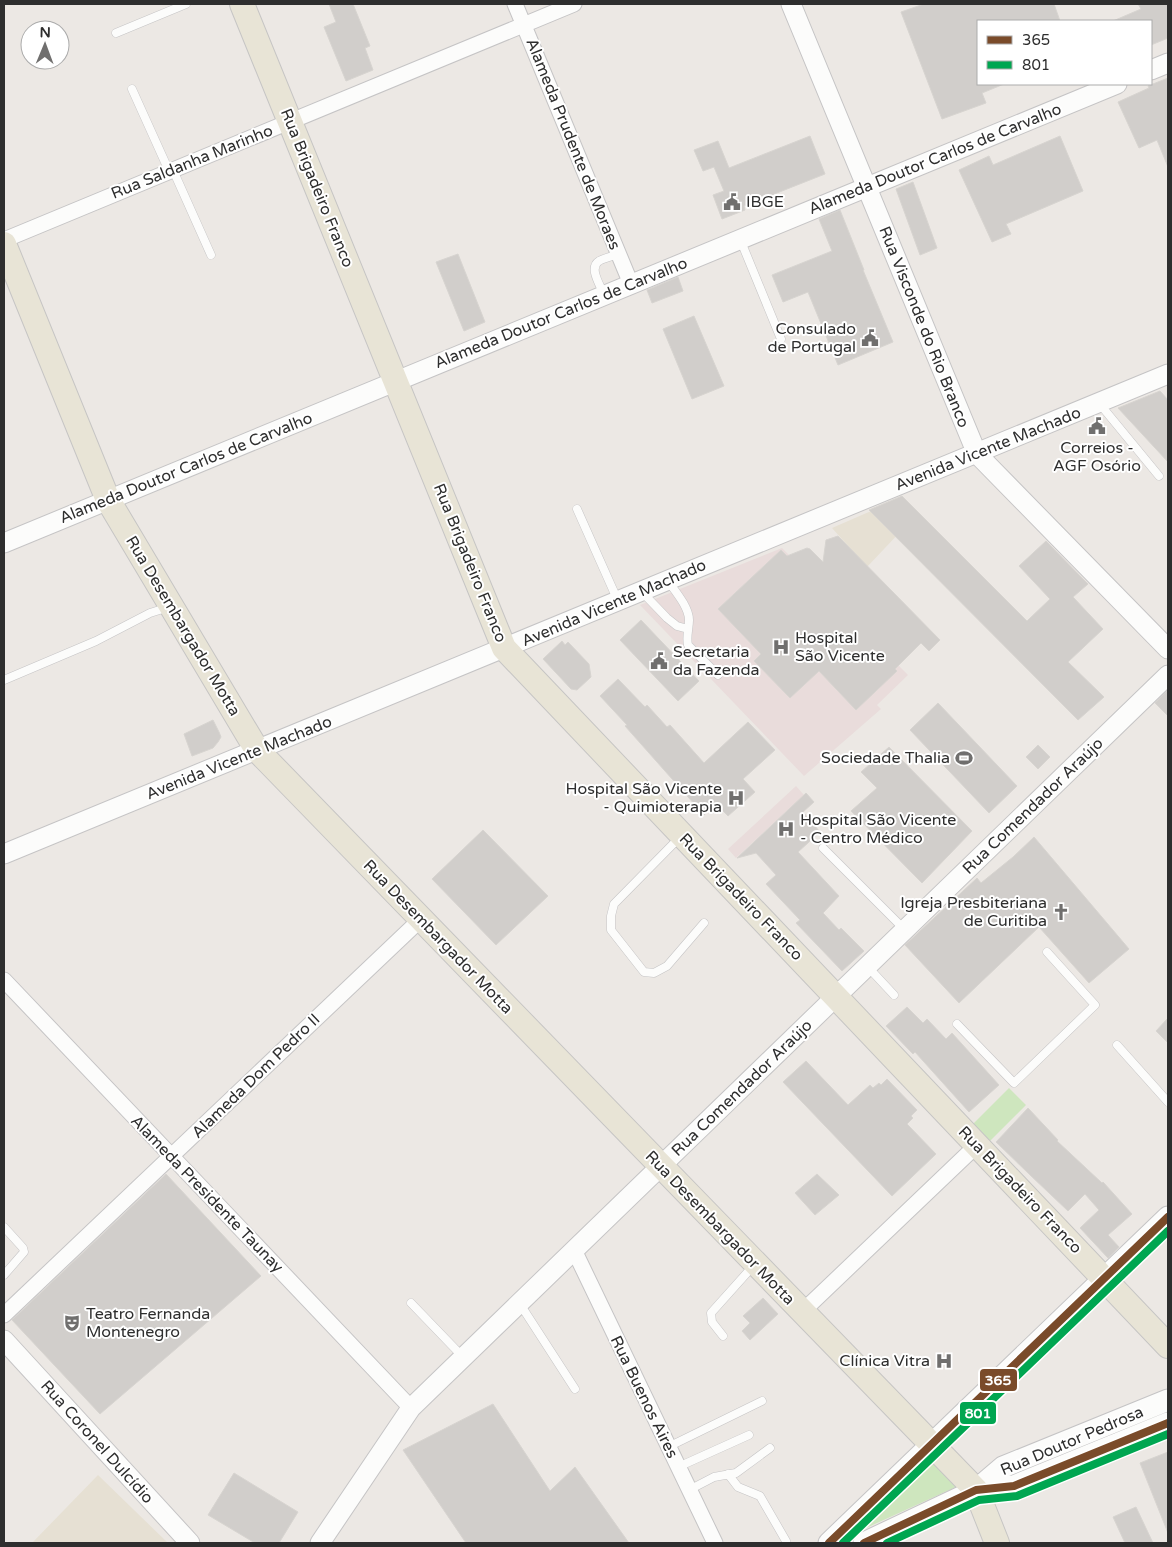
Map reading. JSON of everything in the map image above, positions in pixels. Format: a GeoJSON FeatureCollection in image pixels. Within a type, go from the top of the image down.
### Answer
{"type":"FeatureCollection","features":[{"type":"Feature","properties":{"kind":"main road","name":"Rua Brigadeiro Franco"},"geometry":{"type":"LineString","coordinates":[[242,4],[504,648],[1168,1346]]}},
{"type":"Feature","properties":{"kind":"main road","name":"Rua Desembargador Motta"},"geometry":{"type":"LineString","coordinates":[[4,242],[108,500],[257,750],[976,1490],[997,1543]]}},
{"type":"Feature","properties":{"kind":"main road"},"geometry":{"type":"LineString","coordinates":[[829,1543],[1168,1218]]}},
{"type":"Feature","properties":{"kind":"main road","name":"Rua Doutor Pedrosa"},"geometry":{"type":"LineString","coordinates":[[976,1490],[1003,1467],[1168,1400]]}},
{"type":"Feature","properties":{"kind":"main road","name":"Rua Doutor Pedrosa"},"geometry":{"type":"LineString","coordinates":[[976,1490],[1014,1486],[1168,1423]]}},
{"type":"Feature","properties":{"kind":"main road"},"geometry":{"type":"LineString","coordinates":[[864,1543],[976,1490]]}},
{"type":"Feature","properties":{"kind":"street","name":"Alameda Prudente de Moraes"},"geometry":{"type":"LineString","coordinates":[[515,4],[631,284]]}},
{"type":"Feature","properties":{"kind":"street","name":"Rua Saldanha Marinho"},"geometry":{"type":"LineString","coordinates":[[4,242],[574,4]]}},
{"type":"Feature","properties":{"kind":"street","name":"Rua Visconde do Rio Branco"},"geometry":{"type":"LineString","coordinates":[[791,4],[977,454],[1168,648]]}},
{"type":"Feature","properties":{"kind":"street"},"geometry":{"type":"LineString","coordinates":[[1152,70],[1168,63]]}},
{"type":"Feature","properties":{"kind":"street","name":"Alameda Doutor Carlos de Carvalho"},"geometry":{"type":"LineString","coordinates":[[4,543],[1115,85]]}},
{"type":"Feature","properties":{"kind":"street","name":"Avenida Vicente Machado"},"geometry":{"type":"LineString","coordinates":[[4,854],[1168,374]]}},
{"type":"Feature","properties":{"kind":"street","name":"Rua Comendador Araújo"},"geometry":{"type":"LineString","coordinates":[[320,1543],[411,1408],[1168,675]]}},
{"type":"Feature","properties":{"kind":"street","name":"Alameda Dom Pedro II"},"geometry":{"type":"LineString","coordinates":[[4,1315],[421,919]]}},
{"type":"Feature","properties":{"kind":"street","name":"Alameda Presidente Taunay"},"geometry":{"type":"LineString","coordinates":[[4,980],[411,1408]]}},
{"type":"Feature","properties":{"kind":"street"},"geometry":{"type":"LineString","coordinates":[[802,1312],[977,1145]]}},
{"type":"Feature","properties":{"kind":"street","name":"Rua Buenos Aires"},"geometry":{"type":"LineString","coordinates":[[574,1250],[715,1543]]}},
{"type":"Feature","properties":{"kind":"street","name":"Rua Coronel Dulcídio"},"geometry":{"type":"LineString","coordinates":[[4,1340],[190,1543]]}},
{"type":"Feature","properties":{"kind":"lane"},"geometry":{"type":"LineString","coordinates":[[116,33],[186,4]]}},
{"type":"Feature","properties":{"kind":"lane"},"geometry":{"type":"LineString","coordinates":[[132,89],[211,255]]}},
{"type":"Feature","properties":{"kind":"lane"},"geometry":{"type":"LineString","coordinates":[[740,239],[781,338]]}},
{"type":"Feature","properties":{"kind":"lane"},"geometry":{"type":"LineString","coordinates":[[604,295],[594,271],[595,266],[599,261],[618,254]]}},
{"type":"Feature","properties":{"kind":"lane"},"geometry":{"type":"LineString","coordinates":[[1099,403],[1159,476]]}},
{"type":"Feature","properties":{"kind":"lane"},"geometry":{"type":"LineString","coordinates":[[577,509],[618,601]]}},
{"type":"Feature","properties":{"kind":"lane"},"geometry":{"type":"LineString","coordinates":[[668,580],[689,618],[686,639],[688,644],[718,675]]}},
{"type":"Feature","properties":{"kind":"lane"},"geometry":{"type":"LineString","coordinates":[[642,592],[672,622],[677,626],[688,629]]}},
{"type":"Feature","properties":{"kind":"lane"},"geometry":{"type":"LineString","coordinates":[[4,680],[96,641],[150,613],[171,606]]}},
{"type":"Feature","properties":{"kind":"lane"},"geometry":{"type":"LineString","coordinates":[[682,835],[614,904],[611,916],[611,930],[644,972],[654,973],[667,966],[704,923]]}},
{"type":"Feature","properties":{"kind":"lane"},"geometry":{"type":"LineString","coordinates":[[822,848],[905,930]]}},
{"type":"Feature","properties":{"kind":"lane"},"geometry":{"type":"LineString","coordinates":[[957,1024],[1014,1083],[1095,1005],[1047,952]]}},
{"type":"Feature","properties":{"kind":"lane"},"geometry":{"type":"LineString","coordinates":[[868,966],[894,995]]}},
{"type":"Feature","properties":{"kind":"lane"},"geometry":{"type":"LineString","coordinates":[[1117,1045],[1168,1102]]}},
{"type":"Feature","properties":{"kind":"lane"},"geometry":{"type":"LineString","coordinates":[[4,1227],[23,1248],[24,1252],[4,1275]]}},
{"type":"Feature","properties":{"kind":"lane"},"geometry":{"type":"LineString","coordinates":[[723,1336],[712,1322],[711,1313],[756,1264]]}},
{"type":"Feature","properties":{"kind":"lane"},"geometry":{"type":"LineString","coordinates":[[410,1303],[463,1357]]}},
{"type":"Feature","properties":{"kind":"lane"},"geometry":{"type":"LineString","coordinates":[[519,1303],[575,1389]]}},
{"type":"Feature","properties":{"kind":"lane"},"geometry":{"type":"LineString","coordinates":[[668,1447],[762,1401]]}},
{"type":"Feature","properties":{"kind":"lane"},"geometry":{"type":"LineString","coordinates":[[678,1467],[748,1435]]}},
{"type":"Feature","properties":{"kind":"lane"},"geometry":{"type":"LineString","coordinates":[[689,1490],[714,1477],[736,1473],[770,1448]]}},
{"type":"Feature","properties":{"kind":"lane"},"geometry":{"type":"LineString","coordinates":[[728,1474],[738,1487],[760,1496],[786,1541]]}},
{"type":"Feature","properties":{"kind":"shaded area"},"geometry":{"type":"Polygon","coordinates":[[[878,508],[902,530],[867,567],[832,528],[878,508]]]}},
{"type":"Feature","properties":{"kind":"shaded area","name":"Hospital São Vicente"},"geometry":{"type":"Polygon","coordinates":[[[782,548],[908,675],[877,705],[881,709],[804,776],[640,605],[782,548]]]}},
{"type":"Feature","properties":{"kind":"shaded area"},"geometry":{"type":"Polygon","coordinates":[[[796,786],[804,795],[736,858],[728,849],[796,786]]]}},
{"type":"Feature","properties":{"kind":"shaded area"},"geometry":{"type":"Polygon","coordinates":[[[98,1475],[168,1543],[32,1543],[98,1475]]]}},
{"type":"Feature","properties":{"kind":"green space"},"geometry":{"type":"Polygon","coordinates":[[[1009,1088],[1026,1105],[986,1145],[969,1128],[1009,1088]]]}},
{"type":"Feature","properties":{"kind":"green space"},"geometry":{"type":"Polygon","coordinates":[[[929,1456],[958,1486],[853,1534],[929,1456]]]}},
{"type":"Feature","properties":{"kind":"building"},"geometry":{"type":"Polygon","coordinates":[[[329,4],[353,4],[370,46],[365,48],[373,70],[346,81],[324,27],[336,22],[329,4]]]}},
{"type":"Feature","properties":{"kind":"building"},"geometry":{"type":"Polygon","coordinates":[[[924,4],[1054,4],[1060,20],[977,20],[977,85],[1002,85],[982,93],[986,103],[942,119],[901,12],[924,4]]]}},
{"type":"Feature","properties":{"kind":"building"},"geometry":{"type":"Polygon","coordinates":[[[1138,4],[1168,4],[1168,38],[1152,45],[1152,20],[1115,20],[1141,9],[1138,4]]]}},
{"type":"Feature","properties":{"kind":"building"},"geometry":{"type":"Polygon","coordinates":[[[1168,78],[1168,167],[1157,140],[1139,148],[1118,102],[1149,88],[1148,86],[1168,78]]]}},
{"type":"Feature","properties":{"kind":"building"},"geometry":{"type":"Polygon","coordinates":[[[810,136],[825,174],[744,206],[745,210],[722,219],[713,195],[724,191],[714,167],[703,171],[694,150],[718,141],[729,168],[810,136]]]}},
{"type":"Feature","properties":{"kind":"building"},"geometry":{"type":"Polygon","coordinates":[[[1060,136],[1083,191],[1006,224],[1011,234],[992,242],[959,170],[989,156],[993,165],[1060,136]]]}},
{"type":"Feature","properties":{"kind":"building"},"geometry":{"type":"Polygon","coordinates":[[[913,182],[937,248],[920,255],[896,189],[913,182]]]}},
{"type":"Feature","properties":{"kind":"building"},"geometry":{"type":"Polygon","coordinates":[[[840,210],[893,342],[838,365],[808,292],[783,302],[772,275],[832,251],[819,219],[840,210]]]}},
{"type":"Feature","properties":{"kind":"building"},"geometry":{"type":"Polygon","coordinates":[[[458,254],[485,322],[464,331],[436,262],[458,254]]]}},
{"type":"Feature","properties":{"kind":"building"},"geometry":{"type":"Polygon","coordinates":[[[678,277],[683,291],[652,303],[647,290],[678,277]]]}},
{"type":"Feature","properties":{"kind":"building"},"geometry":{"type":"Polygon","coordinates":[[[694,316],[724,386],[692,399],[663,329],[694,316]]]}},
{"type":"Feature","properties":{"kind":"building"},"geometry":{"type":"Polygon","coordinates":[[[1160,391],[1168,400],[1168,462],[1118,408],[1160,391]]]}},
{"type":"Feature","properties":{"kind":"building"},"geometry":{"type":"Polygon","coordinates":[[[902,496],[1027,621],[1050,599],[1019,566],[1046,541],[1088,584],[1073,597],[1103,629],[1068,662],[1104,697],[1078,720],[869,510],[902,496]]]}},
{"type":"Feature","properties":{"kind":"building","name":"Hospital São Vicente"},"geometry":{"type":"Polygon","coordinates":[[[838,536],[940,640],[929,651],[921,643],[895,669],[897,671],[856,710],[819,671],[790,698],[754,661],[761,654],[718,609],[781,550],[787,556],[807,548],[823,562],[826,540],[838,536]]]}},
{"type":"Feature","properties":{"kind":"building","name":"Secretaria da Fazenda"},"geometry":{"type":"Polygon","coordinates":[[[641,620],[699,681],[678,701],[620,640],[641,620]]]}},
{"type":"Feature","properties":{"kind":"building"},"geometry":{"type":"Polygon","coordinates":[[[562,641],[565,645],[568,642],[589,664],[591,677],[577,690],[571,689],[543,659],[562,641]]]}},
{"type":"Feature","properties":{"kind":"building"},"geometry":{"type":"Polygon","coordinates":[[[618,679],[645,707],[647,705],[667,727],[670,725],[704,763],[748,722],[775,750],[743,779],[755,792],[728,816],[716,804],[704,815],[600,696],[618,679]]]}},
{"type":"Feature","properties":{"kind":"building"},"geometry":{"type":"Polygon","coordinates":[[[1168,690],[1168,716],[1155,703],[1168,690]]]}},
{"type":"Feature","properties":{"kind":"building","name":"Sociedade Thalia"},"geometry":{"type":"Polygon","coordinates":[[[938,703],[1017,786],[989,813],[910,730],[938,703]]]}},
{"type":"Feature","properties":{"kind":"building"},"geometry":{"type":"Polygon","coordinates":[[[213,720],[221,737],[213,748],[192,756],[184,734],[213,720]]]}},
{"type":"Feature","properties":{"kind":"building"},"geometry":{"type":"Polygon","coordinates":[[[1038,745],[1050,757],[1038,769],[1026,757],[1038,745]]]}},
{"type":"Feature","properties":{"kind":"building"},"geometry":{"type":"Polygon","coordinates":[[[889,747],[972,831],[922,883],[851,811],[877,788],[861,772],[889,747]]]}},
{"type":"Feature","properties":{"kind":"building"},"geometry":{"type":"Polygon","coordinates":[[[806,793],[814,802],[803,812],[820,832],[798,852],[839,896],[823,913],[839,930],[841,928],[864,951],[842,971],[796,923],[800,920],[766,884],[776,875],[756,853],[737,858],[806,793]]]}},
{"type":"Feature","properties":{"kind":"building"},"geometry":{"type":"Polygon","coordinates":[[[483,830],[548,896],[496,945],[432,879],[483,830]]]}},
{"type":"Feature","properties":{"kind":"building"},"geometry":{"type":"Polygon","coordinates":[[[1034,837],[1129,949],[1089,983],[1039,927],[959,1003],[905,945],[977,878],[981,883],[1034,837]]]}},
{"type":"Feature","properties":{"kind":"building"},"geometry":{"type":"Polygon","coordinates":[[[907,1007],[923,1023],[927,1019],[946,1039],[952,1033],[999,1085],[969,1112],[915,1052],[913,1054],[886,1026],[907,1007]]]}},
{"type":"Feature","properties":{"kind":"building"},"geometry":{"type":"Polygon","coordinates":[[[1168,1018],[1168,1043],[1156,1031],[1168,1018]]]}},
{"type":"Feature","properties":{"kind":"building"},"geometry":{"type":"Polygon","coordinates":[[[806,1061],[848,1105],[870,1085],[873,1088],[879,1083],[881,1085],[887,1079],[917,1110],[907,1124],[936,1154],[892,1196],[783,1082],[806,1061]]]}},
{"type":"Feature","properties":{"kind":"building"},"geometry":{"type":"Polygon","coordinates":[[[1028,1108],[1057,1141],[1103,1182],[1132,1214],[1108,1235],[1119,1247],[1108,1258],[1080,1228],[1099,1210],[1085,1194],[1068,1211],[996,1142],[1028,1108]]]}},
{"type":"Feature","properties":{"kind":"building"},"geometry":{"type":"Polygon","coordinates":[[[166,1174],[261,1276],[100,1414],[12,1320],[166,1174]]]}},
{"type":"Feature","properties":{"kind":"building"},"geometry":{"type":"Polygon","coordinates":[[[817,1174],[839,1195],[815,1215],[795,1193],[817,1174]]]}},
{"type":"Feature","properties":{"kind":"building"},"geometry":{"type":"Polygon","coordinates":[[[763,1298],[778,1314],[750,1340],[742,1331],[750,1323],[743,1316],[763,1298]]]}},
{"type":"Feature","properties":{"kind":"building"},"geometry":{"type":"Polygon","coordinates":[[[493,1404],[550,1491],[575,1467],[629,1543],[466,1543],[403,1450],[493,1404]]]}},
{"type":"Feature","properties":{"kind":"building"},"geometry":{"type":"Polygon","coordinates":[[[1168,1452],[1168,1533],[1140,1463],[1168,1452]]]}},
{"type":"Feature","properties":{"kind":"building"},"geometry":{"type":"Polygon","coordinates":[[[234,1473],[298,1512],[279,1543],[255,1543],[208,1515],[234,1473]]]}},
{"type":"Feature","properties":{"kind":"building"},"geometry":{"type":"Polygon","coordinates":[[[1136,1507],[1153,1543],[1125,1543],[1113,1517],[1136,1507]]]}},
{"type":"Feature","properties":{"kind":"transit line","name":"365"},"geometry":{"type":"LineString","coordinates":[[829,1543],[1168,1217]]}},
{"type":"Feature","properties":{"kind":"transit line","name":"801"},"geometry":{"type":"LineString","coordinates":[[843,1543],[1168,1231]]}},
{"type":"Feature","properties":{"kind":"transit line","name":"365"},"geometry":{"type":"LineString","coordinates":[[864,1543],[976,1490],[1014,1486],[1168,1423]]}},
{"type":"Feature","properties":{"kind":"transit line","name":"801"},"geometry":{"type":"LineString","coordinates":[[887,1543],[979,1500],[1017,1496],[1168,1434]]}},
{"type":"Feature","properties":{"kind":"place","name":"IBGE"},"geometry":{"type":"Point","coordinates":[732,202]}},
{"type":"Feature","properties":{"kind":"place","name":"Consulado de Portugal"},"geometry":{"type":"Point","coordinates":[870,338]}},
{"type":"Feature","properties":{"kind":"place","name":"Correios - AGF Osório"},"geometry":{"type":"Point","coordinates":[1097,426]}},
{"type":"Feature","properties":{"kind":"place","name":"Hospital São Vicente"},"geometry":{"type":"Point","coordinates":[781,647]}},
{"type":"Feature","properties":{"kind":"place","name":"Secretaria da Fazenda"},"geometry":{"type":"Point","coordinates":[659,661]}},
{"type":"Feature","properties":{"kind":"place","name":"Sociedade Thalia"},"geometry":{"type":"Point","coordinates":[964,758]}},
{"type":"Feature","properties":{"kind":"place","name":"Hospital São Vicente - Quimioterapia"},"geometry":{"type":"Point","coordinates":[736,798]}},
{"type":"Feature","properties":{"kind":"place","name":"Hospital São Vicente - Centro Médico"},"geometry":{"type":"Point","coordinates":[786,829]}},
{"type":"Feature","properties":{"kind":"place","name":"Igreja Presbiteriana de Curitiba"},"geometry":{"type":"Point","coordinates":[1061,912]}},
{"type":"Feature","properties":{"kind":"place","name":"Teatro Fernanda Montenegro"},"geometry":{"type":"Point","coordinates":[72,1323]}},
{"type":"Feature","properties":{"kind":"place","name":"Clínica Vitra"},"geometry":{"type":"Point","coordinates":[944,1361]}}]}
